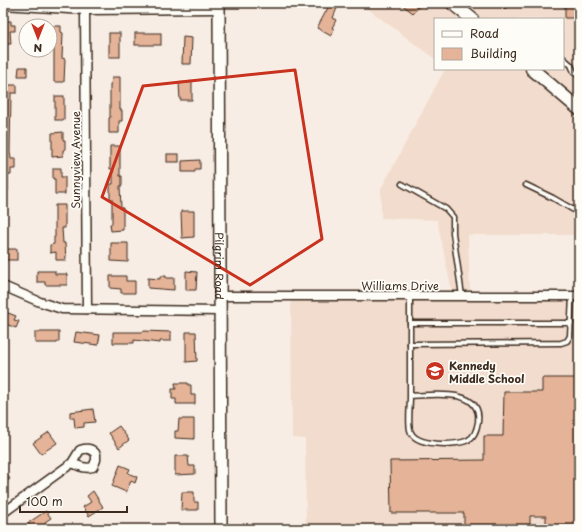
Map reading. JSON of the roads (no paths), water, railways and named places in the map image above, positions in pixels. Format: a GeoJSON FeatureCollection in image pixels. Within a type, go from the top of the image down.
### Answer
{"type":"FeatureCollection","features":[{"type":"Feature","properties":{"kind":"main road"},"geometry":{"type":"LineString","coordinates":[[452,3],[471,18]]}},
{"type":"Feature","properties":{"kind":"main road"},"geometry":{"type":"LineString","coordinates":[[533,70],[579,109]]}},
{"type":"Feature","properties":{"kind":"street"},"geometry":{"type":"LineString","coordinates":[[3,5],[85,10],[129,6],[219,6]]}},
{"type":"Feature","properties":{"kind":"street","name":"Pilgrim Road"},"geometry":{"type":"LineString","coordinates":[[219,6],[221,529]]}},
{"type":"Feature","properties":{"kind":"street","name":"Sunnyview Avenue"},"geometry":{"type":"LineString","coordinates":[[85,10],[87,309]]}},
{"type":"Feature","properties":{"kind":"street"},"geometry":{"type":"LineString","coordinates":[[3,286],[40,302],[62,309],[220,311]]}},
{"type":"Feature","properties":{"kind":"street","name":"Williams Drive"},"geometry":{"type":"LineString","coordinates":[[220,296],[575,296]]}},
{"type":"Feature","properties":{"kind":"street"},"geometry":{"type":"LineString","coordinates":[[3,513],[72,462]]}},
{"type":"Feature","properties":{"kind":"lane"},"geometry":{"type":"LineString","coordinates":[[564,59],[571,65],[574,72],[579,76]]}},
{"type":"Feature","properties":{"kind":"lane"},"geometry":{"type":"LineString","coordinates":[[402,184],[446,209],[453,217],[453,233],[462,296]]}},
{"type":"Feature","properties":{"kind":"lane"},"geometry":{"type":"LineString","coordinates":[[526,185],[554,198],[579,214]]}},
{"type":"Feature","properties":{"kind":"lane"},"geometry":{"type":"LineString","coordinates":[[410,296],[410,323],[410,344],[410,396],[410,431],[414,437],[425,443],[461,443],[470,439],[476,432],[478,414],[475,406],[469,400],[460,396],[410,396]]}},
{"type":"Feature","properties":{"kind":"lane"},"geometry":{"type":"LineString","coordinates":[[410,344],[561,343],[567,341],[570,336],[575,296]]}},
{"type":"Feature","properties":{"kind":"lane"},"geometry":{"type":"LineString","coordinates":[[410,323],[571,323]]}},
{"type":"Feature","properties":{"kind":"place","name":"Kennedy Middle School"},"geometry":{"type":"Point","coordinates":[435,371]}}]}
